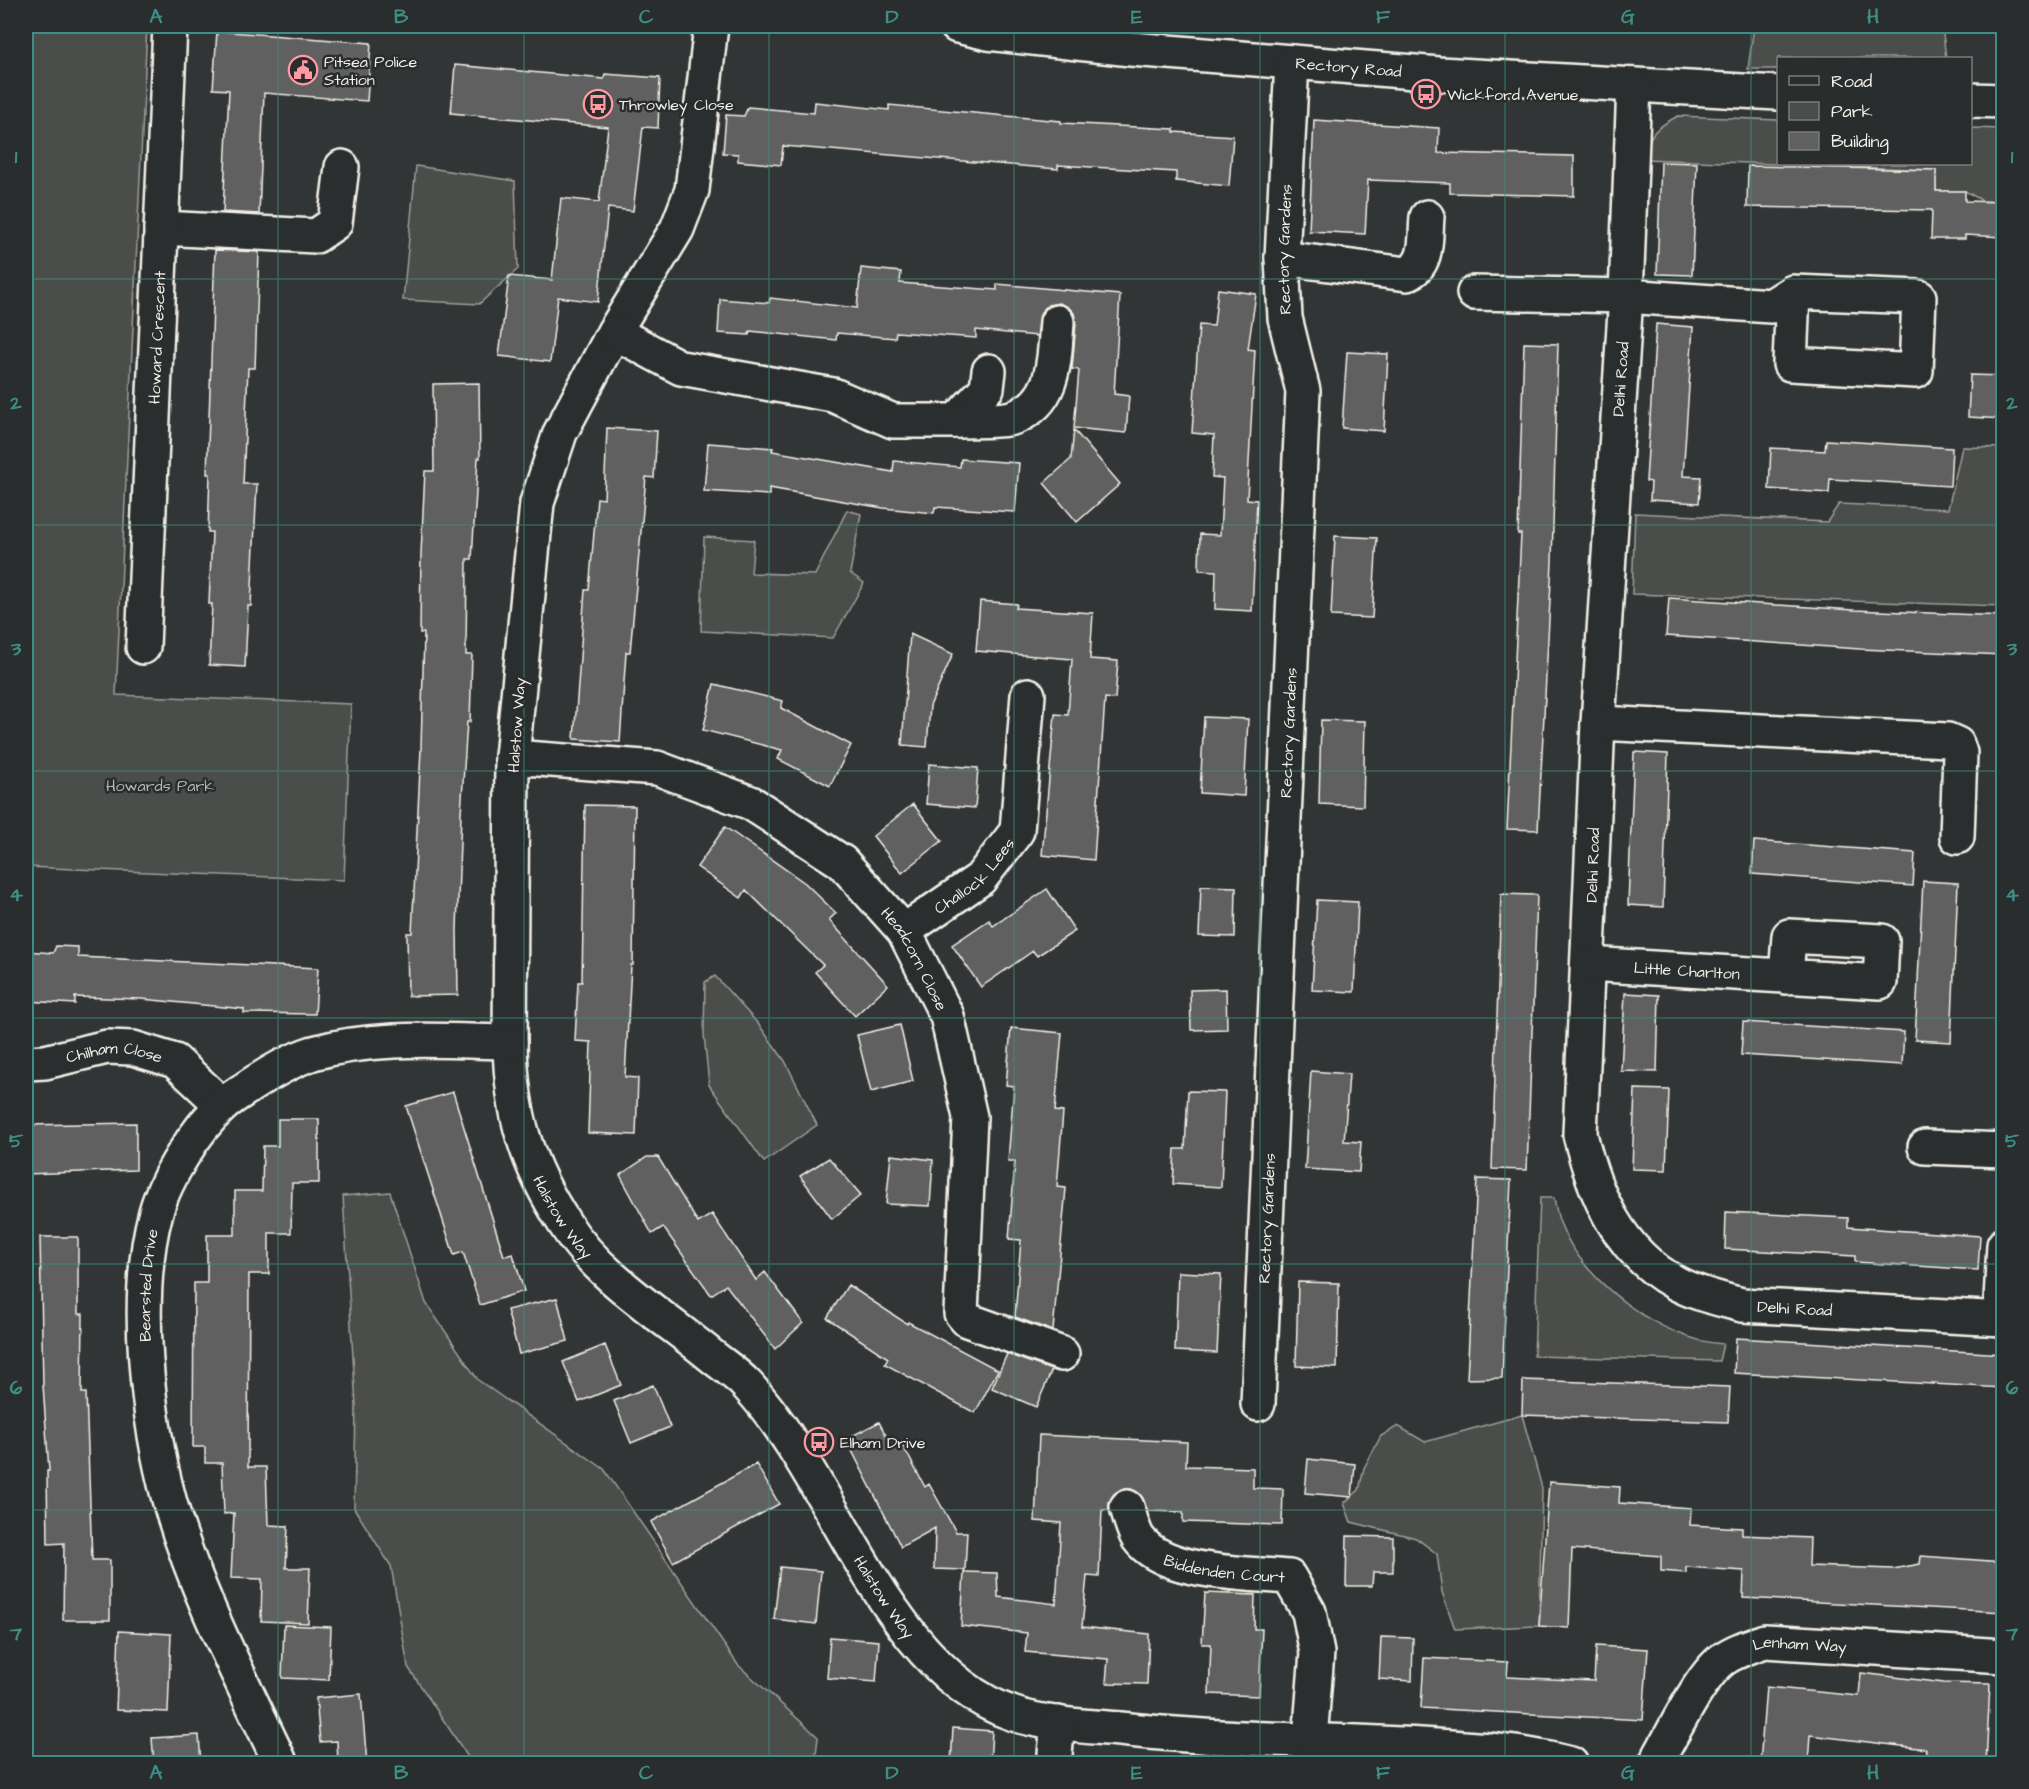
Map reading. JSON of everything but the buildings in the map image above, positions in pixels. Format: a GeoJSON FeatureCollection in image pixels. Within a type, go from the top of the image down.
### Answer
{"type":"FeatureCollection","features":[{"type":"Feature","properties":{"kind":"street","name":"Howard Crescent"},"geometry":{"type":"LineString","coordinates":[[142,647],[170,26]]}},
{"type":"Feature","properties":{"kind":"street","name":"Halstow Way"},"geometry":{"type":"LineString","coordinates":[[711,26],[692,190],[677,229],[614,332],[560,433],[537,503],[512,757],[510,1086],[520,1133],[540,1180],[564,1223],[586,1254],[745,1383],[783,1428],[856,1554],[908,1632],[934,1662],[979,1699],[1015,1715],[1058,1723],[1148,1732],[1310,1739],[1510,1752],[1571,1764]]}},
{"type":"Feature","properties":{"kind":"street","name":"Rectory Road"},"geometry":{"type":"LineString","coordinates":[[957,26],[988,33],[1292,62],[1777,93]]}},
{"type":"Feature","properties":{"kind":"street","name":"Rectory Gardens"},"geometry":{"type":"LineString","coordinates":[[1258,1404],[1303,391],[1285,318],[1282,258],[1292,62]]}},
{"type":"Feature","properties":{"kind":"street","name":"Delhi Road"},"geometry":{"type":"LineString","coordinates":[[1634,85],[1626,296],[1598,723],[1580,1134],[1588,1169],[1600,1202],[1623,1236],[1650,1264],[1677,1283],[1742,1305],[2002,1319],[2004,1245]]}},
{"type":"Feature","properties":{"kind":"street"},"geometry":{"type":"LineString","coordinates":[[1972,100],[2004,100]]}},
{"type":"Feature","properties":{"kind":"street"},"geometry":{"type":"LineString","coordinates":[[161,228],[316,236],[335,223],[342,166]]}},
{"type":"Feature","properties":{"kind":"street"},"geometry":{"type":"LineString","coordinates":[[1282,258],[1407,274],[1415,270],[1423,261],[1427,217]]}},
{"type":"Feature","properties":{"kind":"street"},"geometry":{"type":"LineString","coordinates":[[1474,292],[1626,296],[1771,306],[1793,292]]}},
{"type":"Feature","properties":{"kind":"street"},"geometry":{"type":"LineString","coordinates":[[614,332],[681,368],[833,395],[893,421],[956,421],[1014,418],[1040,402],[1053,376],[1057,322]]}},
{"type":"Feature","properties":{"kind":"street"},"geometry":{"type":"LineString","coordinates":[[956,421],[987,388],[989,371]]}},
{"type":"Feature","properties":{"kind":"street","name":"Challock Lees"},"geometry":{"type":"LineString","coordinates":[[904,932],[980,879],[1017,831],[1028,695]]}},
{"type":"Feature","properties":{"kind":"street"},"geometry":{"type":"LineString","coordinates":[[1598,723],[1948,740],[1957,744],[1960,753],[1957,837]]}},
{"type":"Feature","properties":{"kind":"street","name":"Headcorn Close"},"geometry":{"type":"LineString","coordinates":[[512,757],[657,768],[751,803],[842,862],[904,932],[947,1016],[970,1117],[961,1313],[967,1320],[1062,1354]]}},
{"type":"Feature","properties":{"kind":"street","name":"Little Charlton"},"geometry":{"type":"LineString","coordinates":[[1588,964],[1786,977]]}},
{"type":"Feature","properties":{"kind":"street","name":"Bearsted Drive"},"geometry":{"type":"LineString","coordinates":[[281,1764],[196,1579],[170,1503],[154,1433],[148,1364],[146,1267],[156,1210],[188,1148],[222,1105],[274,1070],[323,1051],[358,1044],[434,1041],[510,1042]]}},
{"type":"Feature","properties":{"kind":"street","name":"Chilham Close"},"geometry":{"type":"LineString","coordinates":[[26,1063],[45,1062],[107,1047],[133,1048],[176,1061],[222,1105]]}},
{"type":"Feature","properties":{"kind":"street"},"geometry":{"type":"LineString","coordinates":[[1925,1147],[2004,1150]]}},
{"type":"Feature","properties":{"kind":"street","name":"Biddenden Court"},"geometry":{"type":"LineString","coordinates":[[1127,1507],[1138,1538],[1160,1556],[1201,1569],[1288,1577],[1309,1612],[1317,1653],[1310,1739]]}},
{"type":"Feature","properties":{"kind":"street","name":"Lenham Way"},"geometry":{"type":"LineString","coordinates":[[1656,1764],[1709,1674],[1722,1660],[1740,1650],[1765,1641],[2004,1656]]}},
{"type":"Feature","properties":{"kind":"street"},"geometry":{"type":"LineString","coordinates":[[1054,1764],[1058,1723]]}},
{"type":"Feature","properties":{"kind":"green space","name":"Howards Park"},"geometry":{"type":"Polygon","coordinates":[[[26,26],[147,26],[116,695],[351,704],[344,880],[26,867],[26,26]]]}},
{"type":"Feature","properties":{"kind":"green space"},"geometry":{"type":"Polygon","coordinates":[[[1754,26],[1942,26],[1946,57],[1777,57],[1777,69],[1748,69],[1754,26]]]}},
{"type":"Feature","properties":{"kind":"green space"},"geometry":{"type":"Polygon","coordinates":[[[1678,116],[1777,120],[1777,164],[1644,159],[1651,137],[1664,124],[1678,116]]]}},
{"type":"Feature","properties":{"kind":"green space"},"geometry":{"type":"Polygon","coordinates":[[[1972,128],[2003,129],[2003,202],[1983,201],[1965,191],[1936,191],[1936,170],[1803,165],[1972,165],[1972,128]]]}},
{"type":"Feature","properties":{"kind":"green space"},"geometry":{"type":"Polygon","coordinates":[[[416,166],[515,181],[518,269],[479,304],[403,300],[416,166]]]}},
{"type":"Feature","properties":{"kind":"green space"},"geometry":{"type":"Polygon","coordinates":[[[1962,447],[2003,448],[2003,606],[1632,594],[1635,513],[1827,522],[1839,504],[1948,509],[1962,447]]]}},
{"type":"Feature","properties":{"kind":"green space"},"geometry":{"type":"Polygon","coordinates":[[[847,510],[861,514],[850,573],[864,583],[833,638],[701,631],[704,537],[754,540],[751,573],[815,575],[847,510]]]}},
{"type":"Feature","properties":{"kind":"green space"},"geometry":{"type":"Polygon","coordinates":[[[715,976],[759,1025],[785,1061],[817,1125],[764,1162],[709,1085],[704,1034],[705,982],[715,976]]]}},
{"type":"Feature","properties":{"kind":"green space"},"geometry":{"type":"Polygon","coordinates":[[[390,1192],[426,1303],[478,1380],[604,1469],[738,1665],[818,1737],[815,1763],[472,1763],[408,1667],[391,1566],[354,1508],[356,1406],[343,1196],[390,1192]]]}},
{"type":"Feature","properties":{"kind":"green space"},"geometry":{"type":"Polygon","coordinates":[[[1540,1198],[1554,1198],[1560,1222],[1572,1246],[1587,1267],[1606,1287],[1651,1320],[1675,1332],[1723,1344],[1719,1361],[1534,1356],[1540,1198]]]}},
{"type":"Feature","properties":{"kind":"green space"},"geometry":{"type":"Polygon","coordinates":[[[1522,1415],[1542,1488],[1539,1626],[1455,1629],[1442,1592],[1437,1554],[1416,1538],[1351,1522],[1344,1503],[1359,1490],[1364,1468],[1381,1436],[1398,1426],[1425,1442],[1522,1415]]]}},
{"type":"Feature","properties":{"kind":"place","name":"Pitsea Police Station"},"geometry":{"type":"Point","coordinates":[303,70]}},
{"type":"Feature","properties":{"kind":"place","name":"Wickford Avenue"},"geometry":{"type":"Point","coordinates":[1426,94]}},
{"type":"Feature","properties":{"kind":"place","name":"Throwley Close"},"geometry":{"type":"Point","coordinates":[598,104]}},
{"type":"Feature","properties":{"kind":"place","name":"Elham Drive"},"geometry":{"type":"Point","coordinates":[819,1442]}}]}
